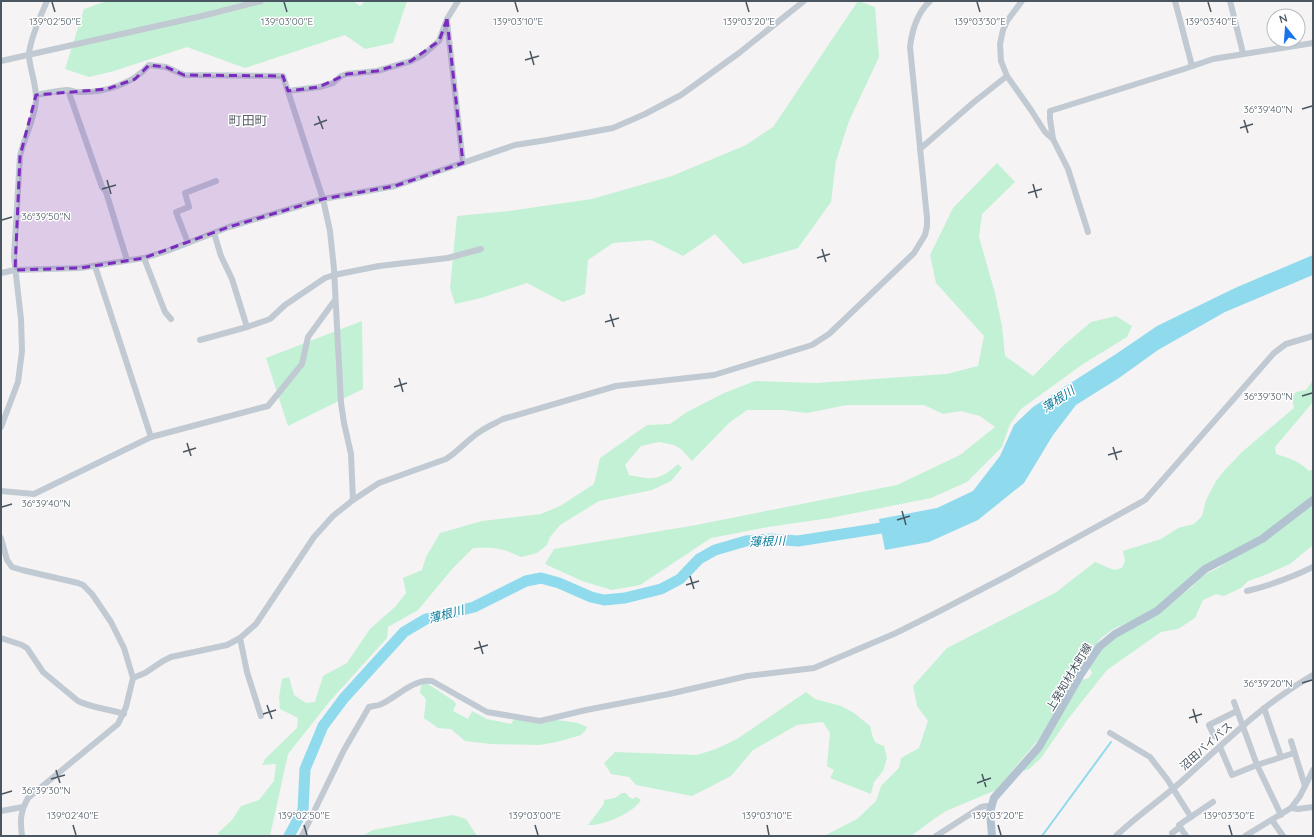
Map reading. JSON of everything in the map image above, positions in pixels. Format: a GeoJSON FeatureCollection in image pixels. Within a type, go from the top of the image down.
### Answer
{"type":"FeatureCollection","features":[{"type":"Feature","properties":{"kind":"main road","name":"上発知材木町線"},"geometry":{"type":"LineString","coordinates":[[991,807],[997,794],[1039,747],[1081,674],[1104,642],[1115,634],[1158,612],[1205,569],[1262,539],[1313,500]]}},
{"type":"Feature","properties":{"kind":"main road"},"geometry":{"type":"LineString","coordinates":[[991,807],[992,836]]}},
{"type":"Feature","properties":{"kind":"street"},"geometry":{"type":"LineString","coordinates":[[1,427],[15,393],[20,366],[21,319],[15,270],[15,236],[20,156],[34,109],[36,95],[29,54],[46,1]]}},
{"type":"Feature","properties":{"kind":"street"},"geometry":{"type":"LineString","coordinates":[[1,60],[202,16],[261,1]]}},
{"type":"Feature","properties":{"kind":"street"},"geometry":{"type":"LineString","coordinates":[[288,90],[319,87],[333,82],[341,76],[347,74],[377,71],[411,61],[424,54],[439,41],[447,19],[458,1]]}},
{"type":"Feature","properties":{"kind":"street"},"geometry":{"type":"LineString","coordinates":[[1,273],[15,270],[80,268],[144,258],[229,227],[323,199],[395,186],[514,145],[614,128],[681,95],[739,53],[804,1]]}},
{"type":"Feature","properties":{"kind":"street"},"geometry":{"type":"LineString","coordinates":[[132,678],[145,673],[163,661],[171,658],[227,645],[240,638],[256,624],[314,537],[333,516],[353,500],[386,479],[454,455],[480,431],[503,419],[616,386],[714,375],[812,345],[829,334],[914,253],[925,235],[927,222],[910,47],[912,31],[926,5],[930,1]]}},
{"type":"Feature","properties":{"kind":"street"},"geometry":{"type":"LineString","coordinates":[[1022,1],[1007,21],[1001,37],[1000,52],[1008,76],[1045,132],[1053,139]]}},
{"type":"Feature","properties":{"kind":"street"},"geometry":{"type":"LineString","coordinates":[[1174,1],[1192,66]]}},
{"type":"Feature","properties":{"kind":"street"},"geometry":{"type":"LineString","coordinates":[[1230,1],[1243,53]]}},
{"type":"Feature","properties":{"kind":"street"},"geometry":{"type":"LineString","coordinates":[[447,19],[463,163]]}},
{"type":"Feature","properties":{"kind":"street"},"geometry":{"type":"LineString","coordinates":[[1088,232],[1068,169],[1053,139],[1050,111],[1213,59],[1313,43]]}},
{"type":"Feature","properties":{"kind":"street"},"geometry":{"type":"LineString","coordinates":[[36,95],[68,90],[90,92],[107,89],[135,79],[149,65],[166,67],[184,75],[283,76],[323,199],[330,230],[341,403],[351,454],[353,500]]}},
{"type":"Feature","properties":{"kind":"street"},"geometry":{"type":"LineString","coordinates":[[920,149],[974,102],[1008,76]]}},
{"type":"Feature","properties":{"kind":"street"},"geometry":{"type":"LineString","coordinates":[[68,90],[102,187],[106,192],[128,260]]}},
{"type":"Feature","properties":{"kind":"street"},"geometry":{"type":"LineString","coordinates":[[188,243],[176,212],[189,207],[185,193],[216,181]]}},
{"type":"Feature","properties":{"kind":"street"},"geometry":{"type":"LineString","coordinates":[[214,233],[221,256],[230,274],[247,327]]}},
{"type":"Feature","properties":{"kind":"street"},"geometry":{"type":"LineString","coordinates":[[200,340],[270,319],[285,305],[305,291],[325,278],[334,275],[378,266],[448,258],[481,249]]}},
{"type":"Feature","properties":{"kind":"street"},"geometry":{"type":"LineString","coordinates":[[144,258],[165,312],[171,319]]}},
{"type":"Feature","properties":{"kind":"street"},"geometry":{"type":"LineString","coordinates":[[95,266],[151,437]]}},
{"type":"Feature","properties":{"kind":"street"},"geometry":{"type":"LineString","coordinates":[[1,491],[34,494],[151,437],[268,406],[302,364],[308,338],[335,300]]}},
{"type":"Feature","properties":{"kind":"street"},"geometry":{"type":"LineString","coordinates":[[302,836],[344,750],[369,707],[380,704],[406,688],[424,680],[432,681],[487,712],[540,721],[747,676],[803,670],[822,666],[932,615],[1009,575],[1145,500],[1274,353],[1286,344],[1313,336]]}},
{"type":"Feature","properties":{"kind":"street"},"geometry":{"type":"LineString","coordinates":[[1,538],[7,560],[12,567],[78,582],[87,588],[117,633],[124,648],[132,678],[124,714],[118,724],[28,798],[23,807],[20,824],[22,836]]}},
{"type":"Feature","properties":{"kind":"street"},"geometry":{"type":"LineString","coordinates":[[1247,591],[1272,585],[1313,567]]}},
{"type":"Feature","properties":{"kind":"street"},"geometry":{"type":"LineString","coordinates":[[1,638],[27,648],[43,672],[78,701],[84,704],[124,714]]}},
{"type":"Feature","properties":{"kind":"street"},"geometry":{"type":"LineString","coordinates":[[240,638],[247,672],[261,716]]}},
{"type":"Feature","properties":{"kind":"street","name":"沼田バイパス"},"geometry":{"type":"LineString","coordinates":[[1116,836],[1173,789],[1264,708],[1290,688],[1313,675]]}},
{"type":"Feature","properties":{"kind":"street"},"geometry":{"type":"LineString","coordinates":[[1234,702],[1257,765],[1281,815]]}},
{"type":"Feature","properties":{"kind":"street"},"geometry":{"type":"LineString","coordinates":[[1264,708],[1281,757]]}},
{"type":"Feature","properties":{"kind":"street"},"geometry":{"type":"LineString","coordinates":[[1214,736],[1209,725],[1237,711]]}},
{"type":"Feature","properties":{"kind":"street"},"geometry":{"type":"LineString","coordinates":[[1110,732],[1150,757],[1167,779],[1191,817]]}},
{"type":"Feature","properties":{"kind":"street"},"geometry":{"type":"LineString","coordinates":[[1291,741],[1305,786]]}},
{"type":"Feature","properties":{"kind":"street"},"geometry":{"type":"LineString","coordinates":[[1220,747],[1232,775],[1294,753]]}},
{"type":"Feature","properties":{"kind":"street"},"geometry":{"type":"LineString","coordinates":[[1245,836],[1291,808],[1300,796],[1313,770]]}},
{"type":"Feature","properties":{"kind":"street"},"geometry":{"type":"LineString","coordinates":[[1172,833],[1180,827],[1179,825],[1213,802]]}},
{"type":"Feature","properties":{"kind":"street"},"geometry":{"type":"LineString","coordinates":[[936,836],[981,808],[987,806],[991,807]]}},
{"type":"Feature","properties":{"kind":"street"},"geometry":{"type":"LineString","coordinates":[[1,811],[23,807]]}},
{"type":"Feature","properties":{"kind":"street"},"geometry":{"type":"LineString","coordinates":[[1291,808],[1298,809],[1313,807]]}},
{"type":"Feature","properties":{"kind":"street"},"geometry":{"type":"LineString","coordinates":[[1272,820],[1283,836]]}},
{"type":"Feature","properties":{"kind":"street"},"geometry":{"type":"LineString","coordinates":[[1180,827],[1186,836]]}},
{"type":"Feature","properties":{"kind":"highlighted area"},"geometry":{"type":"Polygon","coordinates":[[[447,19],[463,163],[395,186],[323,199],[229,227],[144,258],[80,268],[15,270],[20,156],[36,95],[107,89],[135,79],[149,65],[166,67],[184,75],[283,76],[288,91],[319,87],[347,74],[377,71],[411,61],[439,41],[447,19]]]}},
{"type":"Feature","properties":{"kind":"green space"},"geometry":{"type":"Polygon","coordinates":[[[107,1],[353,1],[360,6],[365,1],[407,1],[393,43],[365,49],[345,35],[245,68],[187,47],[114,71],[89,77],[65,69],[84,9],[107,1]]]}},
{"type":"Feature","properties":{"kind":"green space"},"geometry":{"type":"Polygon","coordinates":[[[858,1],[875,7],[879,57],[849,121],[836,161],[831,202],[798,248],[743,264],[715,234],[683,256],[651,240],[613,243],[588,260],[585,294],[563,302],[527,283],[481,298],[455,304],[450,288],[457,216],[509,211],[592,199],[672,176],[746,145],[773,127],[858,1]]]}},
{"type":"Feature","properties":{"kind":"green space"},"geometry":{"type":"Polygon","coordinates":[[[997,163],[1015,182],[982,214],[979,237],[995,293],[1002,326],[1005,356],[1033,376],[1063,346],[1091,322],[1116,316],[1132,326],[1127,337],[1083,364],[1021,409],[1010,424],[1002,447],[967,482],[931,498],[830,518],[768,527],[711,538],[640,585],[612,590],[582,581],[545,564],[554,549],[696,525],[897,485],[960,455],[995,427],[980,416],[961,411],[943,414],[924,405],[847,405],[807,413],[783,410],[747,410],[729,423],[692,461],[682,450],[674,445],[659,442],[641,446],[625,465],[629,475],[644,478],[655,478],[666,474],[678,464],[682,468],[671,481],[652,490],[599,501],[560,525],[550,537],[547,545],[537,553],[521,557],[498,549],[473,548],[453,568],[418,610],[388,627],[387,638],[330,701],[288,754],[270,836],[219,836],[218,833],[232,820],[241,806],[259,800],[274,781],[276,764],[262,765],[265,759],[297,728],[298,718],[280,709],[279,697],[282,679],[289,677],[294,695],[306,703],[315,702],[323,676],[347,663],[370,629],[396,606],[406,593],[403,578],[422,570],[426,557],[440,533],[482,521],[541,514],[560,506],[594,484],[600,458],[647,425],[670,424],[687,412],[724,393],[755,381],[816,383],[947,374],[978,366],[984,336],[936,283],[930,255],[953,208],[997,163]]]}},
{"type":"Feature","properties":{"kind":"green space"},"geometry":{"type":"Polygon","coordinates":[[[362,321],[363,389],[288,426],[266,358],[362,321]]]}},
{"type":"Feature","properties":{"kind":"green space"},"geometry":{"type":"Polygon","coordinates":[[[1313,380],[1313,402],[1275,447],[1276,454],[1298,462],[1309,471],[1313,469],[1313,496],[1259,537],[1191,576],[1155,609],[1115,628],[1101,638],[1089,654],[1038,740],[996,790],[946,811],[911,836],[824,836],[857,819],[876,801],[881,786],[899,768],[901,758],[919,748],[928,721],[917,706],[913,686],[947,648],[1055,593],[1095,562],[1114,570],[1122,568],[1125,561],[1123,551],[1161,539],[1178,528],[1194,524],[1202,516],[1206,500],[1216,481],[1223,472],[1242,452],[1294,408],[1292,397],[1296,392],[1306,390],[1313,380]]]}},
{"type":"Feature","properties":{"kind":"green space"},"geometry":{"type":"Polygon","coordinates":[[[1313,503],[1313,545],[1290,564],[1248,581],[1241,588],[1224,596],[1216,594],[1203,600],[1195,618],[1178,629],[1161,632],[1107,670],[1068,719],[1041,758],[1029,769],[1023,771],[1082,680],[1089,678],[1092,673],[1089,667],[1095,656],[1114,637],[1179,596],[1192,587],[1200,577],[1220,567],[1313,503]]]}},
{"type":"Feature","properties":{"kind":"green space"},"geometry":{"type":"Polygon","coordinates":[[[425,682],[454,701],[456,704],[453,711],[468,719],[472,711],[487,719],[511,724],[514,719],[540,724],[557,720],[578,723],[587,727],[581,735],[557,742],[539,745],[491,744],[465,741],[451,729],[438,728],[424,718],[426,699],[420,693],[421,686],[425,682]]]}},
{"type":"Feature","properties":{"kind":"green space"},"geometry":{"type":"Polygon","coordinates":[[[806,692],[815,699],[841,706],[854,713],[870,726],[876,743],[884,746],[887,758],[883,771],[874,782],[871,794],[830,778],[834,770],[827,766],[830,733],[823,722],[797,725],[753,750],[731,776],[692,796],[636,785],[629,777],[611,774],[604,763],[615,752],[697,755],[716,749],[737,739],[806,692]]]}},
{"type":"Feature","properties":{"kind":"green space"},"geometry":{"type":"Polygon","coordinates":[[[622,793],[626,793],[633,799],[636,797],[641,800],[631,810],[617,818],[594,825],[588,825],[604,804],[604,800],[615,798],[622,793]]]}},
{"type":"Feature","properties":{"kind":"green space"},"geometry":{"type":"Polygon","coordinates":[[[453,815],[466,819],[477,836],[362,836],[373,830],[453,815]]]}},
{"type":"Feature","properties":{"kind":"water"},"geometry":{"type":"Polygon","coordinates":[[[1313,255],[1313,275],[1225,312],[1158,350],[1119,378],[1076,405],[1053,435],[1024,483],[978,520],[929,542],[885,550],[879,519],[937,508],[973,491],[1000,456],[1014,425],[1033,407],[1157,326],[1235,288],[1313,255]]]}},
{"type":"Feature","properties":{"kind":"waterway","name":"薄根川"},"geometry":{"type":"LineString","coordinates":[[289,836],[303,810],[305,769],[323,726],[344,698],[404,632],[426,619],[474,607],[526,581],[541,578],[559,583],[591,597],[604,600],[625,598],[661,589],[680,579],[699,559],[715,550],[746,541],[771,539],[798,541],[894,526]]}},
{"type":"Feature","properties":{"kind":"waterway"},"geometry":{"type":"LineString","coordinates":[[1042,836],[1111,742]]}},
{"type":"Feature","properties":{"kind":"district","name":"町田町"},"geometry":{"type":"Point","coordinates":[248,120]}}]}
